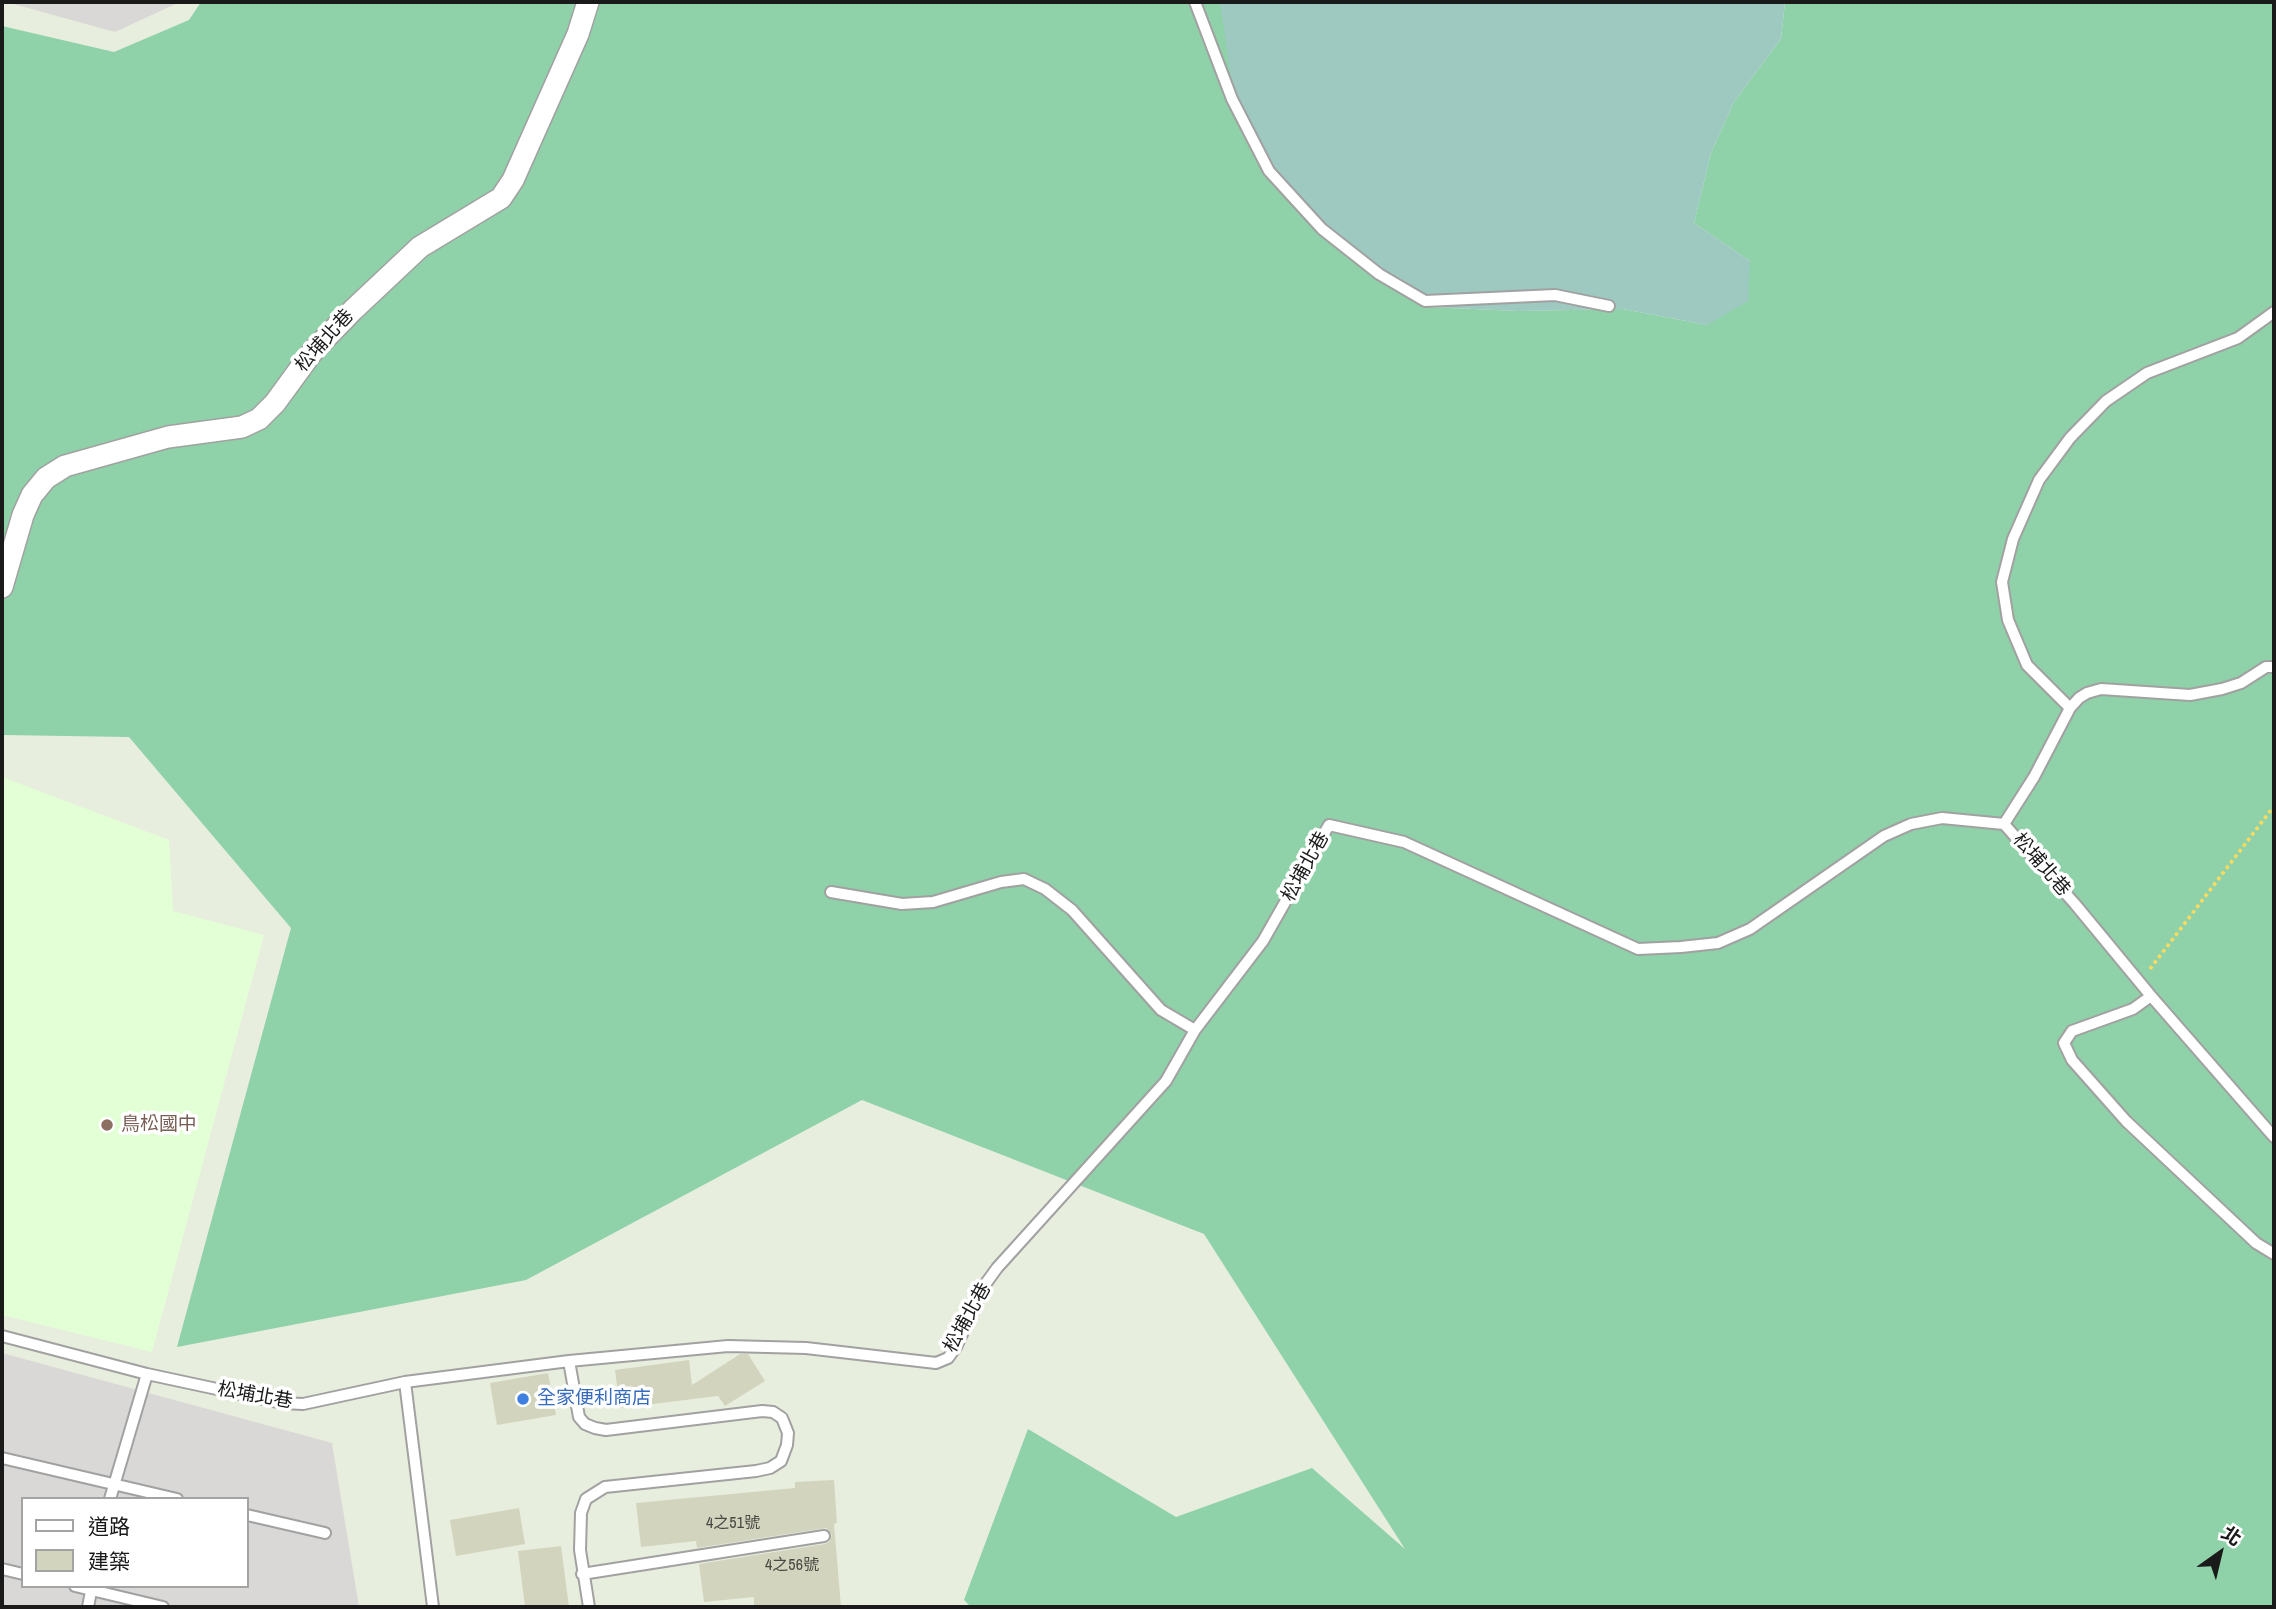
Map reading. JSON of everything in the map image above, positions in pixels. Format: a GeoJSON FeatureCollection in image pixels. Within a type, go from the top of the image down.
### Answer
{"type":"FeatureCollection","features":[{"type":"Feature","properties":{"kind":"street","name":"松埔北巷"},"geometry":{"type":"LineString","coordinates":[[2,587],[23,515],[32,495],[46,478],[65,466],[168,438],[242,427],[259,419],[275,403],[321,343],[420,247],[501,198],[519,168],[578,34],[589,2]]}},
{"type":"Feature","properties":{"kind":"lane"},"geometry":{"type":"LineString","coordinates":[[1195,2],[1232,99],[1269,171],[1322,229],[1379,274],[1425,301],[1555,295],[1609,306]]}},
{"type":"Feature","properties":{"kind":"lane"},"geometry":{"type":"LineString","coordinates":[[2070,708],[2027,665],[2008,620],[2003,582],[2013,539],[2039,480],[2070,438],[2106,401],[2147,373],[2238,338],[2274,312]]}},
{"type":"Feature","properties":{"kind":"lane"},"geometry":{"type":"LineString","coordinates":[[2004,824],[2078,698],[2101,688],[2190,695],[2222,690],[2241,683],[2266,667],[2274,667]]}},
{"type":"Feature","properties":{"kind":"lane","name":"松埔北巷"},"geometry":{"type":"LineString","coordinates":[[2,1336],[147,1374],[282,1403],[303,1404],[405,1382],[569,1361],[728,1346],[806,1349],[936,1363],[948,1358],[956,1348],[984,1286],[997,1268],[1166,1081],[1195,1030],[1263,941],[1329,825],[1404,842],[1638,949],[1718,943],[1750,929],[1884,836],[1911,824],[1942,818],[2004,824],[2274,1137]]}},
{"type":"Feature","properties":{"kind":"lane"},"geometry":{"type":"LineString","coordinates":[[831,892],[902,904],[933,902],[1001,882],[1024,879],[1045,889],[1072,910],[1161,1010],[1195,1030]]}},
{"type":"Feature","properties":{"kind":"lane"},"geometry":{"type":"LineString","coordinates":[[2151,996],[2133,1009],[2072,1031],[2064,1043],[2072,1060],[2126,1121],[2256,1243],[2274,1254]]}},
{"type":"Feature","properties":{"kind":"lane"},"geometry":{"type":"LineString","coordinates":[[569,1361],[579,1417],[585,1424],[595,1428],[606,1430],[762,1411],[774,1412],[782,1418],[788,1433],[782,1461],[770,1468],[605,1487],[586,1499],[580,1513],[580,1529],[582,1574],[589,1607]]}},
{"type":"Feature","properties":{"kind":"lane"},"geometry":{"type":"LineString","coordinates":[[110,1497],[147,1374]]}},
{"type":"Feature","properties":{"kind":"lane"},"geometry":{"type":"LineString","coordinates":[[405,1382],[433,1607]]}},
{"type":"Feature","properties":{"kind":"lane"},"geometry":{"type":"LineString","coordinates":[[2,1458],[168,1497]]}},
{"type":"Feature","properties":{"kind":"lane"},"geometry":{"type":"LineString","coordinates":[[248,1515],[325,1533]]}},
{"type":"Feature","properties":{"kind":"lane"},"geometry":{"type":"LineString","coordinates":[[582,1574],[824,1536]]}},
{"type":"Feature","properties":{"kind":"lane"},"geometry":{"type":"LineString","coordinates":[[2,1569],[21,1574]]}},
{"type":"Feature","properties":{"kind":"lane"},"geometry":{"type":"LineString","coordinates":[[88,1607],[92,1588],[163,1607]]}},
{"type":"Feature","properties":{"kind":"path"},"geometry":{"type":"LineString","coordinates":[[2140,982],[2274,806]]}},
{"type":"Feature","properties":{"kind":"shaded area"},"geometry":{"type":"Polygon","coordinates":[[[6,2],[180,2],[115,32],[6,2]]]}},
{"type":"Feature","properties":{"kind":"shaded area"},"geometry":{"type":"Polygon","coordinates":[[[201,2],[1220,2],[1348,248],[1428,307],[1518,311],[1623,309],[1707,325],[1750,261],[1694,223],[1711,153],[1734,102],[1781,39],[1785,2],[2274,2],[2274,1607],[971,1607],[964,1600],[1028,1429],[1176,1517],[1312,1468],[1405,1549],[1204,1234],[862,1100],[526,1280],[177,1347],[291,928],[129,737],[2,735],[2,26],[114,52],[189,20],[201,2]]]}},
{"type":"Feature","properties":{"kind":"shaded area"},"geometry":{"type":"Polygon","coordinates":[[[1220,2],[1785,2],[1781,39],[1734,102],[1711,153],[1694,223],[1750,261],[1748,301],[1707,325],[1623,309],[1518,311],[1429,307],[1348,248],[1260,167],[1233,91],[1220,2]]]}},
{"type":"Feature","properties":{"kind":"shaded area","name":"鳥松國中"},"geometry":{"type":"Polygon","coordinates":[[[2,777],[169,840],[173,911],[264,935],[152,1352],[2,1315],[2,777]]]}},
{"type":"Feature","properties":{"kind":"shaded area"},"geometry":{"type":"Polygon","coordinates":[[[2,1353],[332,1443],[359,1607],[2,1607],[2,1353]]]}},
{"type":"Feature","properties":{"kind":"building"},"geometry":{"type":"Polygon","coordinates":[[[740,1354],[748,1354],[765,1381],[725,1406],[718,1396],[620,1408],[615,1370],[689,1360],[692,1385],[740,1354]]]}},
{"type":"Feature","properties":{"kind":"building","name":"全家便利商店"},"geometry":{"type":"Polygon","coordinates":[[[548,1373],[556,1415],[497,1425],[490,1383],[548,1373]]]}},
{"type":"Feature","properties":{"kind":"building"},"geometry":{"type":"Polygon","coordinates":[[[834,1480],[837,1523],[834,1524],[841,1607],[754,1607],[754,1597],[704,1602],[699,1564],[825,1544],[832,1535],[826,1528],[697,1548],[696,1541],[641,1547],[636,1503],[795,1488],[795,1482],[834,1480]]]}},
{"type":"Feature","properties":{"kind":"building"},"geometry":{"type":"Polygon","coordinates":[[[519,1508],[525,1544],[456,1556],[450,1520],[519,1508]]]}},
{"type":"Feature","properties":{"kind":"building"},"geometry":{"type":"Polygon","coordinates":[[[561,1546],[569,1607],[525,1607],[518,1551],[561,1546]]]}},
{"type":"Feature","properties":{"kind":"place","name":"鳥松國中"},"geometry":{"type":"Point","coordinates":[107,1125]}},
{"type":"Feature","properties":{"kind":"place","name":"全家便利商店"},"geometry":{"type":"Point","coordinates":[523,1399]}}]}
